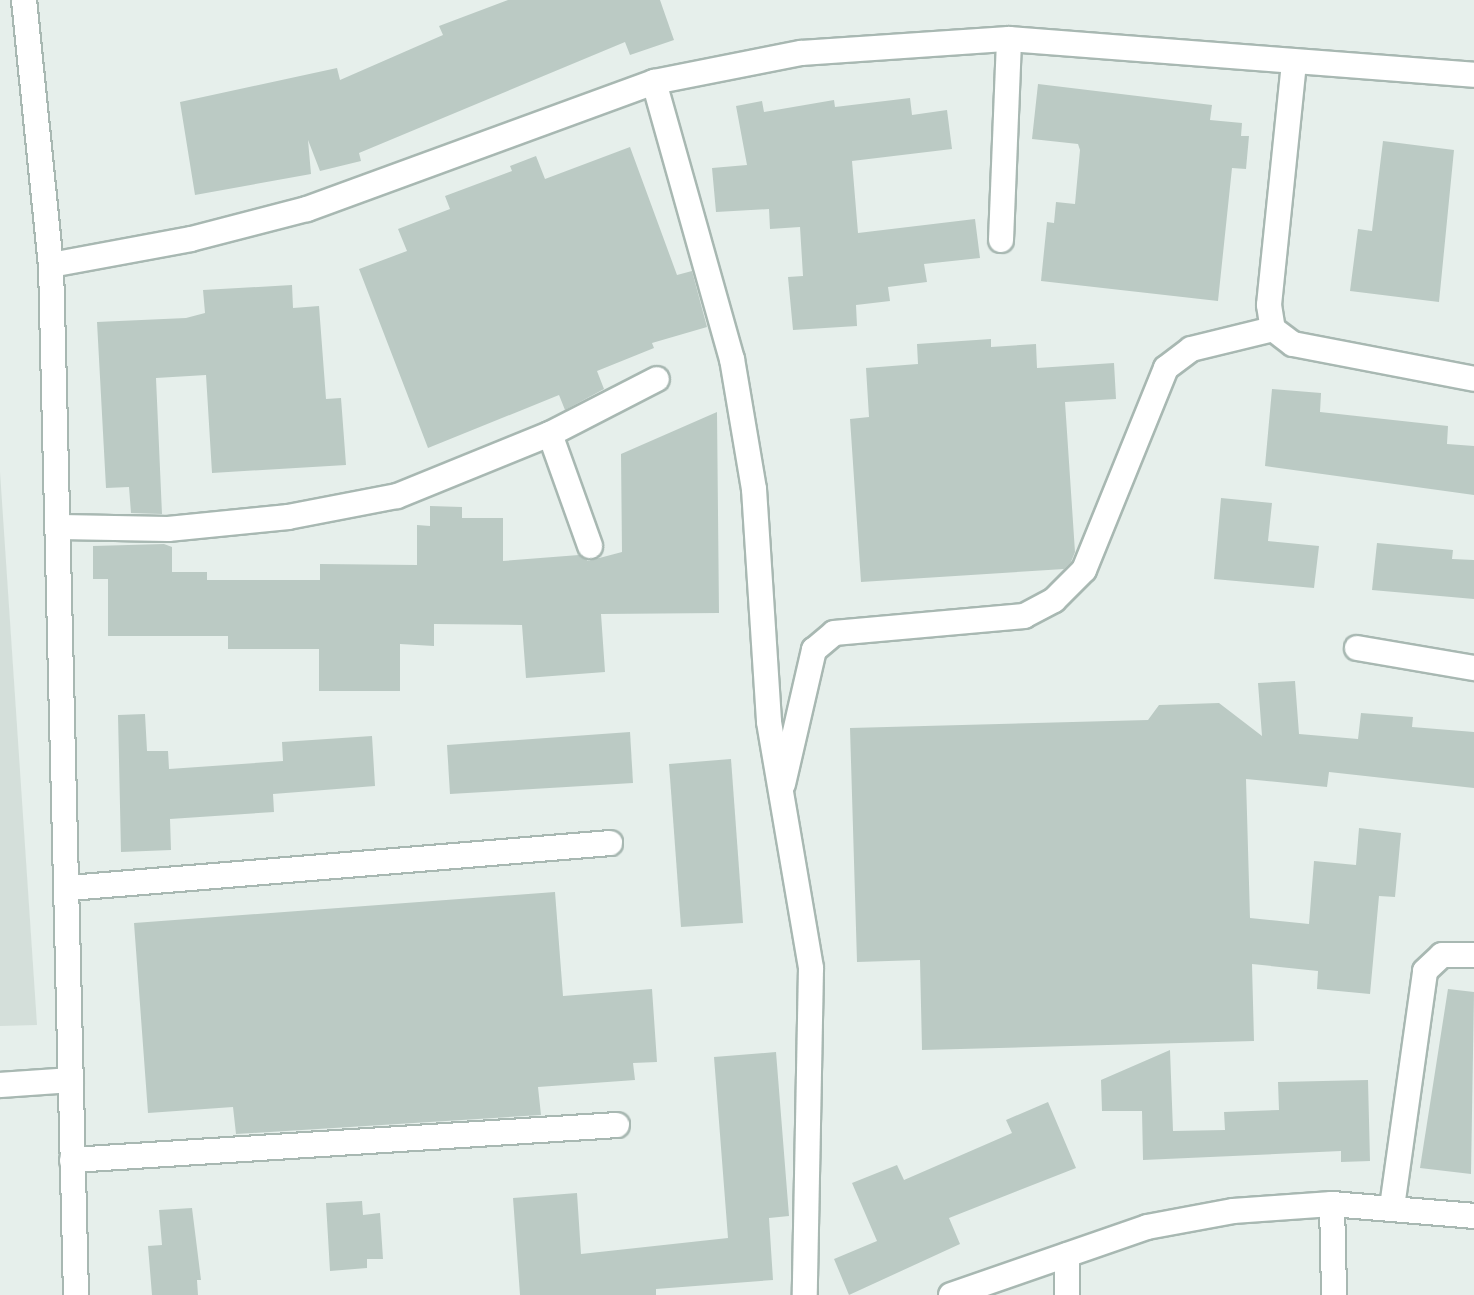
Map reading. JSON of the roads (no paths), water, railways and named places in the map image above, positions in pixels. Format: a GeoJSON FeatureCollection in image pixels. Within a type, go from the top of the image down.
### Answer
{"type":"FeatureCollection","features":[{"type":"Feature","properties":{"kind":"street"},"geometry":{"type":"LineString","coordinates":[[24,0],[51,265],[70,888],[76,1295]]}},
{"type":"Feature","properties":{"kind":"street"},"geometry":{"type":"LineString","coordinates":[[51,265],[191,239],[307,209],[654,82],[801,53],[1009,39],[1474,75]]}},
{"type":"Feature","properties":{"kind":"street"},"geometry":{"type":"LineString","coordinates":[[1001,240],[1009,39]]}},
{"type":"Feature","properties":{"kind":"street"},"geometry":{"type":"LineString","coordinates":[[1294,63],[1269,305],[1273,329],[1293,344],[1474,379]]}},
{"type":"Feature","properties":{"kind":"street"},"geometry":{"type":"LineString","coordinates":[[654,82],[739,403],[754,489],[779,801],[806,923],[813,999],[805,1295]]}},
{"type":"Feature","properties":{"kind":"street"},"geometry":{"type":"LineString","coordinates":[[779,801],[814,650],[834,633],[1024,616],[1054,600],[1084,570],[1166,368],[1191,349],[1273,329]]}},
{"type":"Feature","properties":{"kind":"street"},"geometry":{"type":"LineString","coordinates":[[61,527],[168,529],[335,508],[397,496],[550,434],[657,379]]}},
{"type":"Feature","properties":{"kind":"street"},"geometry":{"type":"LineString","coordinates":[[550,434],[590,546]]}},
{"type":"Feature","properties":{"kind":"street"},"geometry":{"type":"LineString","coordinates":[[1357,648],[1474,668]]}},
{"type":"Feature","properties":{"kind":"street"},"geometry":{"type":"LineString","coordinates":[[70,888],[610,843]]}},
{"type":"Feature","properties":{"kind":"street"},"geometry":{"type":"LineString","coordinates":[[1392,1207],[1425,971],[1442,955],[1474,955]]}},
{"type":"Feature","properties":{"kind":"street"},"geometry":{"type":"LineString","coordinates":[[0,1085],[71,1080]]}},
{"type":"Feature","properties":{"kind":"street"},"geometry":{"type":"LineString","coordinates":[[72,1160],[617,1125]]}},
{"type":"Feature","properties":{"kind":"street"},"geometry":{"type":"LineString","coordinates":[[1332,1204],[1334,1295]]}},
{"type":"Feature","properties":{"kind":"street"},"geometry":{"type":"LineString","coordinates":[[951,1295],[1147,1227],[1233,1211],[1332,1204],[1474,1216]]}},
{"type":"Feature","properties":{"kind":"street"},"geometry":{"type":"LineString","coordinates":[[1067,1255],[1067,1295]]}}]}
